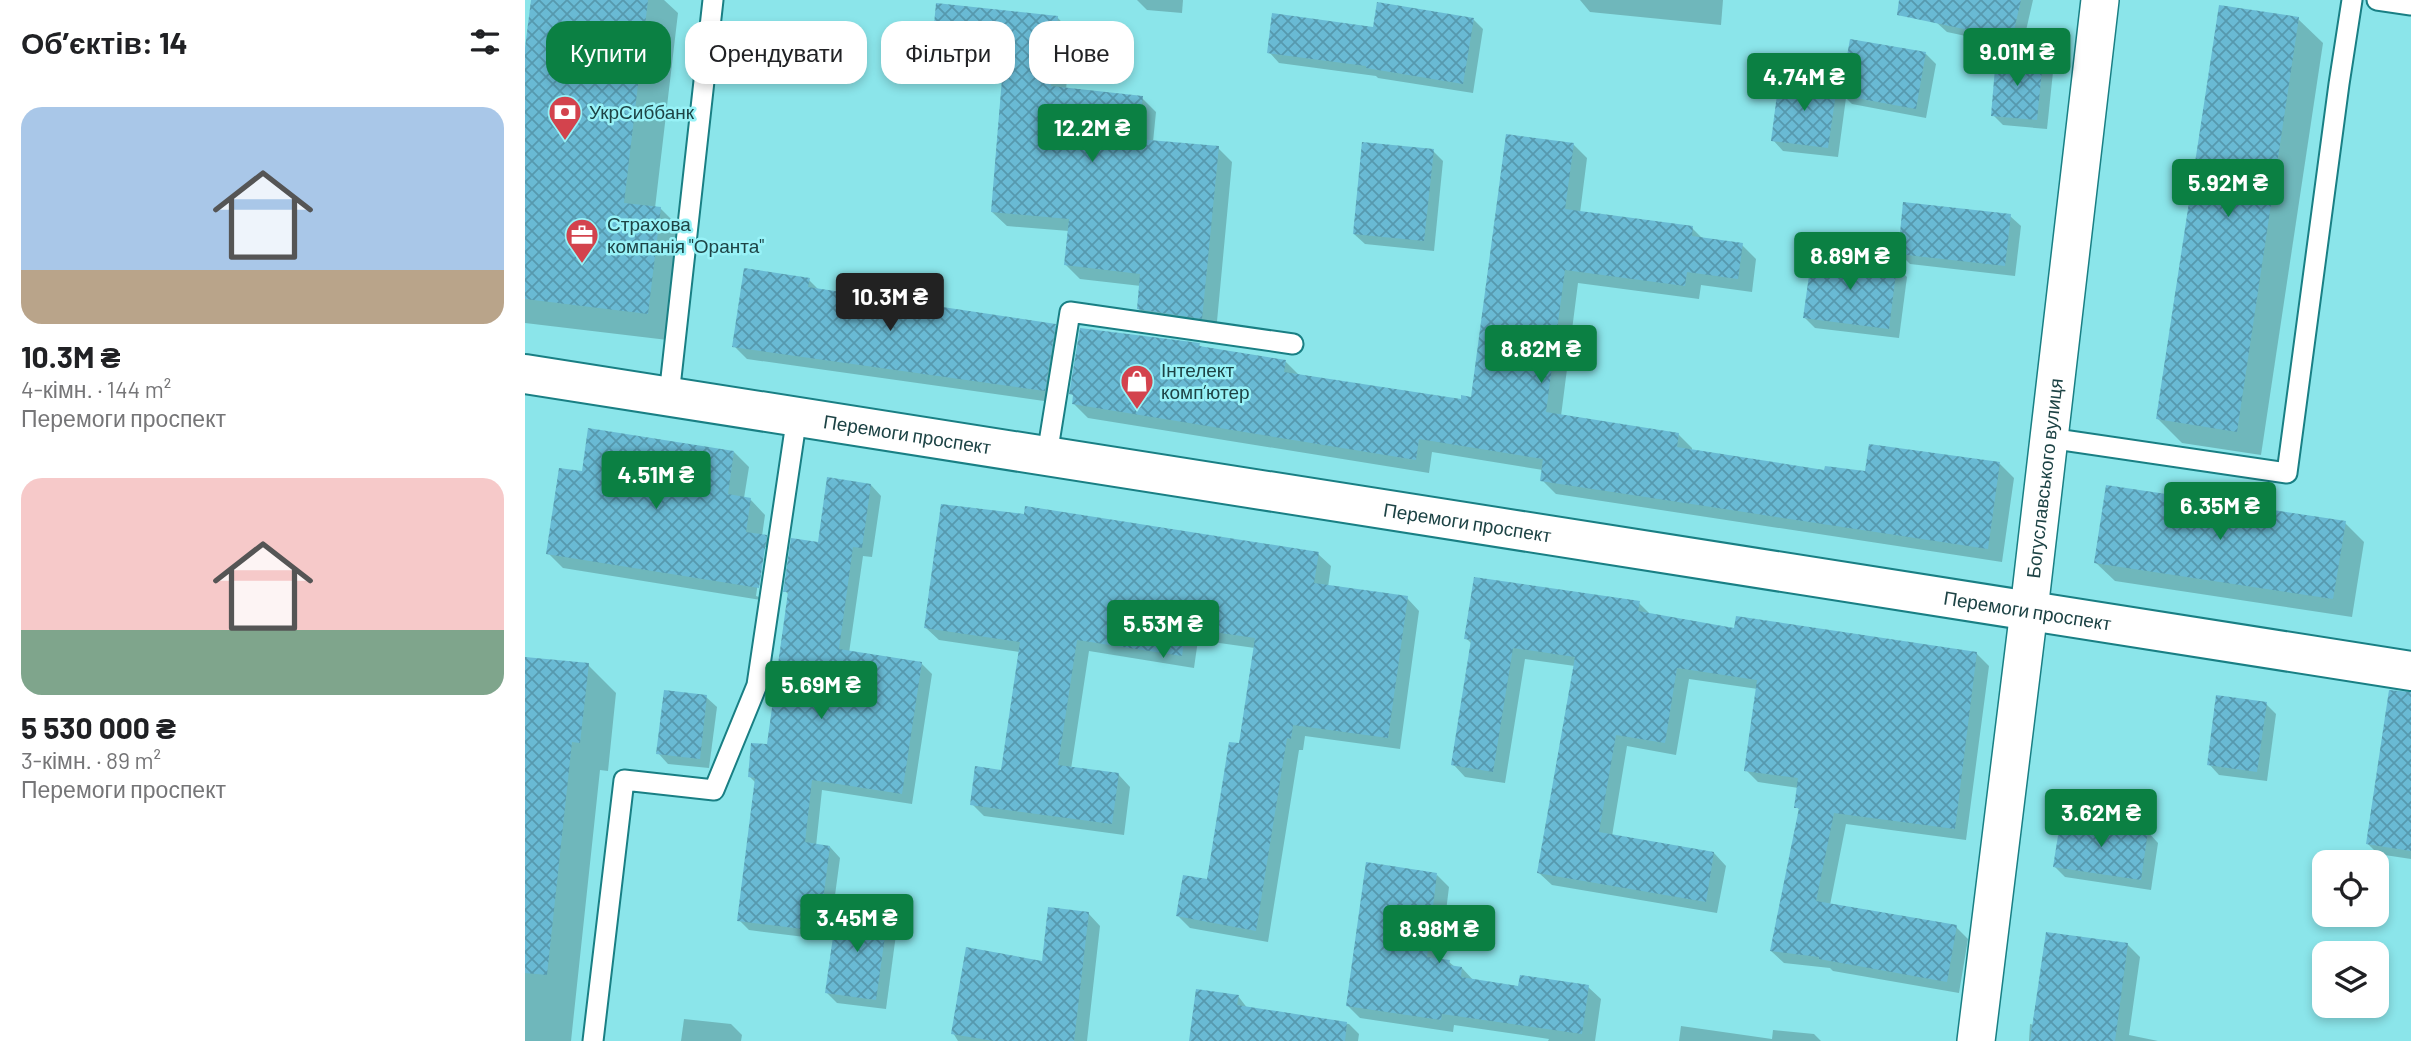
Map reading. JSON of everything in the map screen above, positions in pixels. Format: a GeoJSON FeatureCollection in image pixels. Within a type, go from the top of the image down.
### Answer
{"type":"FeatureCollection","features":[{"type":"Feature","properties":{"kind":"street","name":"Богуславського вулиця"},"geometry":{"type":"LineString","coordinates":[[1976,1041],[2100,0]]}},
{"type":"Feature","properties":{"kind":"street","name":"Перемоги проспект"},"geometry":{"type":"LineString","coordinates":[[525,374],[2411,671]]}},
{"type":"Feature","properties":{"kind":"lane"},"geometry":{"type":"LineString","coordinates":[[669,396],[713,0]]}},
{"type":"Feature","properties":{"kind":"lane"},"geometry":{"type":"LineString","coordinates":[[2049,438],[2287,473],[2352,0]]}},
{"type":"Feature","properties":{"kind":"lane"},"geometry":{"type":"LineString","coordinates":[[2377,0],[2411,5]]}},
{"type":"Feature","properties":{"kind":"lane"},"geometry":{"type":"LineString","coordinates":[[1047,455],[1070,312],[1293,344]]}},
{"type":"Feature","properties":{"kind":"lane"},"geometry":{"type":"LineString","coordinates":[[593,1041],[624,780],[714,790],[757,685],[797,416]]}},
{"type":"Feature","properties":{"kind":"building"},"geometry":{"type":"Polygon","coordinates":[[[531,0],[648,0],[646,21],[546,21],[546,84],[638,84],[624,203],[661,207],[648,314],[525,299],[525,48],[531,0]]]}},
{"type":"Feature","properties":{"kind":"building"},"geometry":{"type":"Polygon","coordinates":[[[1899,0],[2021,0],[2012,39],[1897,15],[1899,0]]]}},
{"type":"Feature","properties":{"kind":"building"},"geometry":{"type":"Polygon","coordinates":[[[1377,2],[1474,18],[1463,84],[1366,66],[1267,53],[1272,13],[1373,27],[1377,2]]]}},
{"type":"Feature","properties":{"kind":"building"},"geometry":{"type":"Polygon","coordinates":[[[936,3],[1058,16],[1058,21],[1029,21],[1029,84],[1051,84],[1143,96],[1138,139],[1219,146],[1202,319],[1137,309],[1140,274],[1064,265],[1069,219],[991,212],[1002,84],[1015,84],[1015,21],[934,21],[936,3]]]}},
{"type":"Feature","properties":{"kind":"building"},"geometry":{"type":"Polygon","coordinates":[[[2219,5],[2299,17],[2237,432],[2156,419],[2219,5]]]}},
{"type":"Feature","properties":{"kind":"building"},"geometry":{"type":"Polygon","coordinates":[[[1850,39],[1926,52],[1916,109],[1840,95],[1850,39]]]}},
{"type":"Feature","properties":{"kind":"building"},"geometry":{"type":"Polygon","coordinates":[[[1996,56],[2043,60],[2037,120],[1991,116],[1996,56]]]}},
{"type":"Feature","properties":{"kind":"building"},"geometry":{"type":"Polygon","coordinates":[[[1779,79],[1837,86],[1828,148],[1771,141],[1779,79]]]}},
{"type":"Feature","properties":{"kind":"building"},"geometry":{"type":"Polygon","coordinates":[[[1506,134],[1574,143],[1565,209],[1693,226],[1692,236],[1743,243],[1738,279],[1687,272],[1685,286],[1565,270],[1546,412],[1679,433],[1677,447],[1824,470],[1825,466],[1865,471],[1869,444],[2000,462],[1988,549],[1540,481],[1543,459],[1419,439],[1416,460],[1072,404],[1073,395],[1069,394],[1080,328],[1200,343],[1199,346],[1286,360],[1284,372],[1461,399],[1461,395],[1471,397],[1506,134]]]}},
{"type":"Feature","properties":{"kind":"building"},"geometry":{"type":"Polygon","coordinates":[[[1362,142],[1434,149],[1424,241],[1353,234],[1362,142]]]}},
{"type":"Feature","properties":{"kind":"building"},"geometry":{"type":"Polygon","coordinates":[[[1903,202],[2011,214],[2005,266],[1898,254],[1903,202]]]}},
{"type":"Feature","properties":{"kind":"building"},"geometry":{"type":"Polygon","coordinates":[[[1812,254],[1897,265],[1889,329],[1803,318],[1812,254]]]}},
{"type":"Feature","properties":{"kind":"building"},"geometry":{"type":"Polygon","coordinates":[[[744,268],[810,278],[808,287],[1056,324],[1045,391],[732,347],[744,268]]]}},
{"type":"Feature","properties":{"kind":"building"},"geometry":{"type":"Polygon","coordinates":[[[588,428],[734,451],[728,494],[751,498],[746,532],[767,535],[759,588],[546,554],[559,468],[582,471],[588,428]]]}},
{"type":"Feature","properties":{"kind":"building"},"geometry":{"type":"Polygon","coordinates":[[[827,477],[871,484],[862,548],[853,547],[839,649],[922,662],[902,794],[812,780],[805,842],[830,846],[819,931],[737,921],[755,778],[748,777],[751,743],[767,744],[788,592],[783,592],[791,538],[818,542],[827,477]]]}},
{"type":"Feature","properties":{"kind":"building"},"geometry":{"type":"Polygon","coordinates":[[[2106,485],[2346,521],[2333,599],[2094,563],[2106,485]]]}},
{"type":"Feature","properties":{"kind":"building"},"geometry":{"type":"Polygon","coordinates":[[[941,504],[1024,514],[1025,506],[1319,552],[1314,583],[1408,596],[1388,738],[1293,725],[1291,739],[1287,738],[1256,931],[1176,916],[1183,875],[1207,879],[1229,742],[1239,743],[1255,638],[1186,628],[1182,656],[1077,640],[1058,765],[1119,773],[1112,824],[970,805],[975,766],[1001,770],[1020,642],[924,628],[941,504]]]}},
{"type":"Feature","properties":{"kind":"building"},"geometry":{"type":"Polygon","coordinates":[[[1474,577],[1640,601],[1638,611],[1734,628],[1736,616],[1977,652],[1955,829],[1834,813],[1816,901],[1957,925],[1947,982],[1819,957],[1770,951],[1799,808],[1794,808],[1798,778],[1744,771],[1757,680],[1677,668],[1665,743],[1616,735],[1599,832],[1714,852],[1706,902],[1537,873],[1575,657],[1513,648],[1493,772],[1451,765],[1471,640],[1464,639],[1474,577]]]}},
{"type":"Feature","properties":{"kind":"building"},"geometry":{"type":"Polygon","coordinates":[[[525,657],[589,663],[580,743],[572,742],[547,975],[525,973],[525,657]]]}},
{"type":"Feature","properties":{"kind":"building"},"geometry":{"type":"Polygon","coordinates":[[[664,690],[707,695],[700,759],[656,754],[664,690]]]}},
{"type":"Feature","properties":{"kind":"building"},"geometry":{"type":"Polygon","coordinates":[[[2389,690],[2411,692],[2411,851],[2366,844],[2389,690]]]}},
{"type":"Feature","properties":{"kind":"building"},"geometry":{"type":"Polygon","coordinates":[[[2216,695],[2267,702],[2257,772],[2207,765],[2216,695]]]}},
{"type":"Feature","properties":{"kind":"building"},"geometry":{"type":"Polygon","coordinates":[[[2061,817],[2148,831],[2141,880],[2053,867],[2061,817]]]}},
{"type":"Feature","properties":{"kind":"building"},"geometry":{"type":"Polygon","coordinates":[[[1366,862],[1437,873],[1427,957],[1450,960],[1449,965],[1462,967],[1461,977],[1518,986],[1520,975],[1589,985],[1582,1034],[1442,1014],[1441,1020],[1346,1006],[1366,862]]]}},
{"type":"Feature","properties":{"kind":"building"},"geometry":{"type":"Polygon","coordinates":[[[1048,907],[1089,912],[1074,1041],[994,1041],[951,1034],[966,947],[1042,961],[1048,907]]]}},
{"type":"Feature","properties":{"kind":"building"},"geometry":{"type":"Polygon","coordinates":[[[837,909],[888,915],[876,1000],[825,993],[837,909]]]}},
{"type":"Feature","properties":{"kind":"building"},"geometry":{"type":"Polygon","coordinates":[[[2046,932],[2128,943],[2115,1041],[2030,1041],[2046,932]]]}},
{"type":"Feature","properties":{"kind":"building"},"geometry":{"type":"Polygon","coordinates":[[[1196,989],[1239,995],[1237,1005],[1347,1022],[1345,1041],[1189,1041],[1196,989]]]}},
{"type":"Feature","properties":{"kind":"place","name":"УкрСиббанк"},"geometry":{"type":"Point","coordinates":[565,142]}},
{"type":"Feature","properties":{"kind":"place","name":"Страхова компанія \"Оранта\""},"geometry":{"type":"Point","coordinates":[582,265]}},
{"type":"Feature","properties":{"kind":"place","name":"Інтелект комп’ютер"},"geometry":{"type":"Point","coordinates":[1137,411]}}]}
